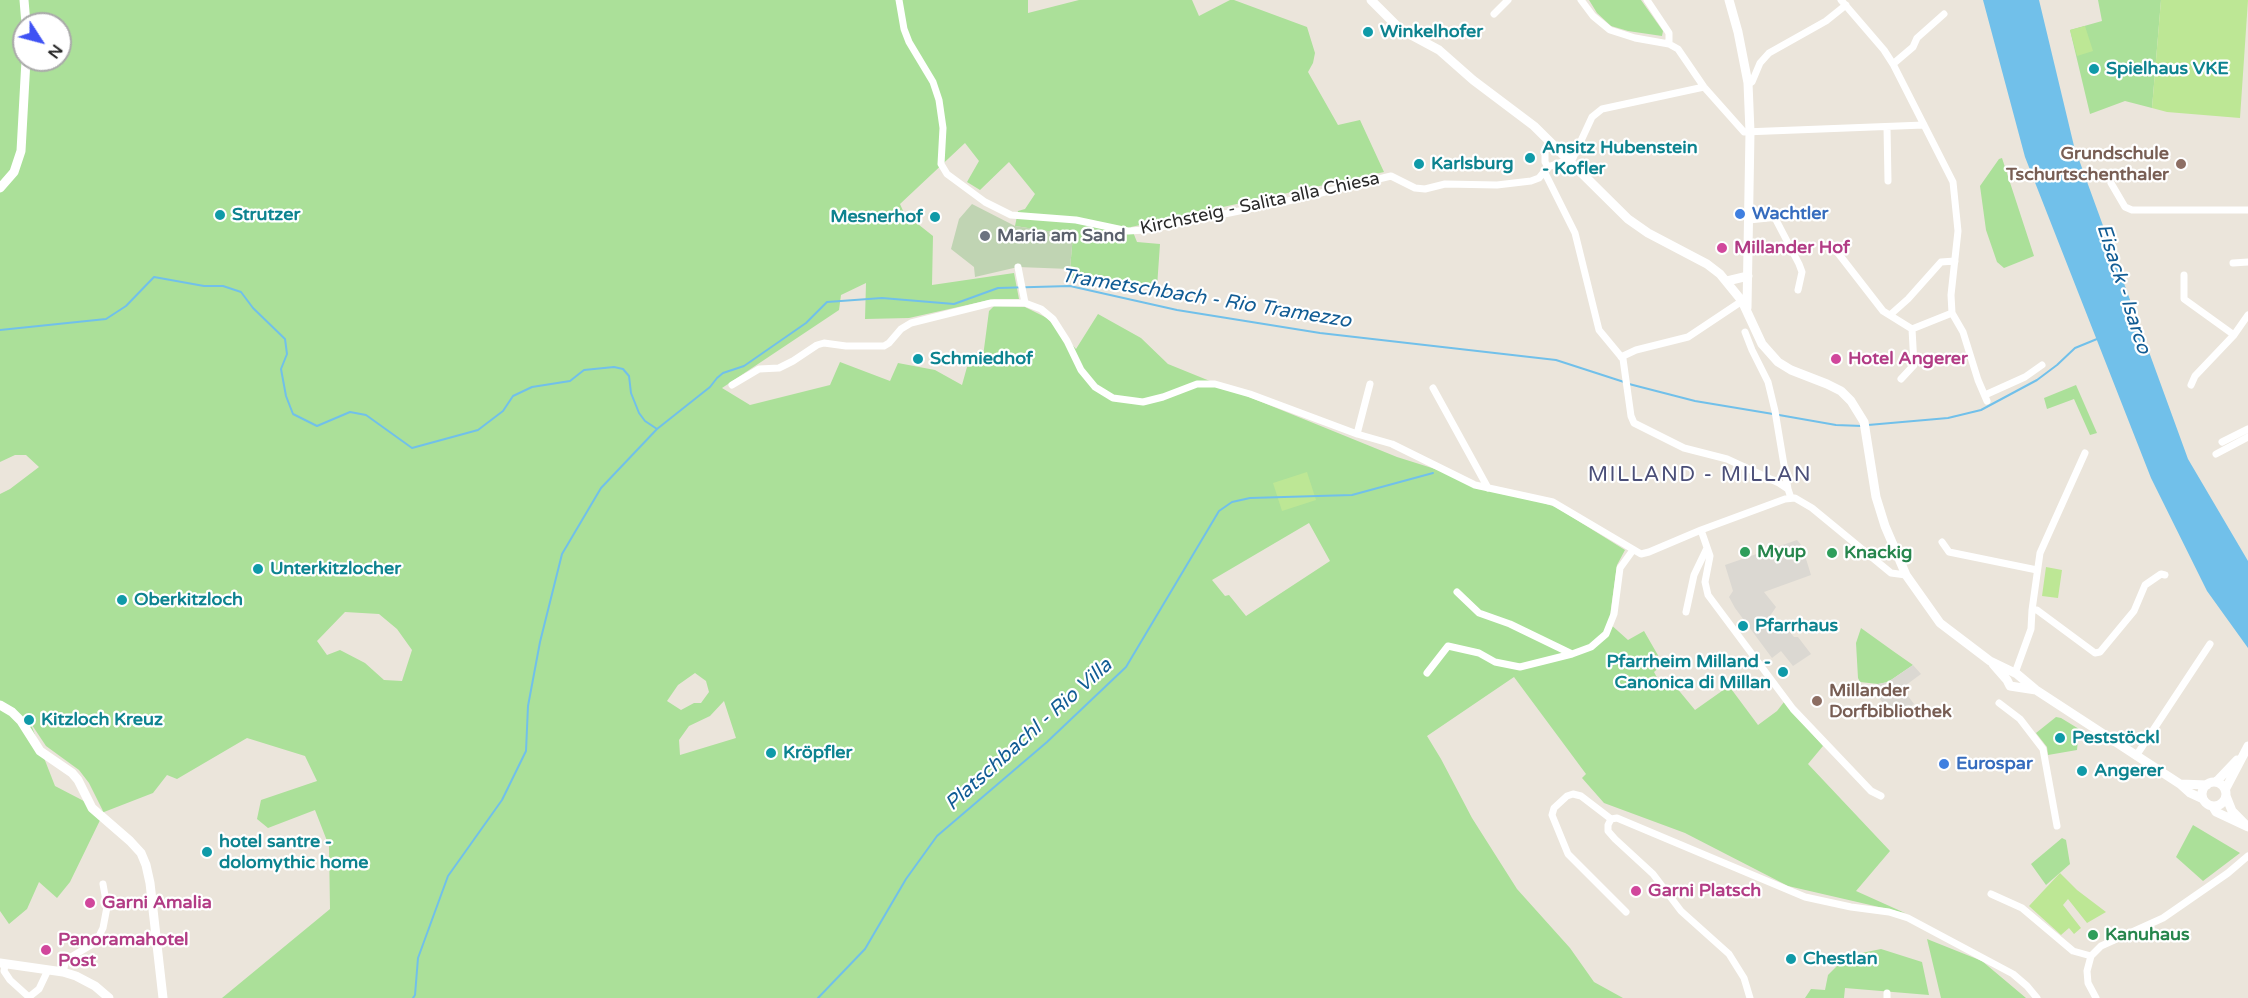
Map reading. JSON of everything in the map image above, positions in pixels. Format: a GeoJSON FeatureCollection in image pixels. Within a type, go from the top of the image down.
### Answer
{"type":"FeatureCollection","features":[{"type":"Feature","properties":{"kind":"street","name":"Kirchsteig - Salita alla Chiesa"},"geometry":{"type":"LineString","coordinates":[[899,0],[904,29],[909,42],[933,82],[939,100],[943,128],[941,159],[943,169],[952,179],[985,202],[1011,215],[1076,220],[1135,232],[1288,201],[1390,176],[1415,188],[1425,189],[1445,184],[1497,185],[1532,181],[1546,169],[1568,160]]}},
{"type":"Feature","properties":{"kind":"street"},"geometry":{"type":"LineString","coordinates":[[1371,0],[1400,29],[1439,50],[1473,80],[1534,126],[1628,219],[1663,243],[1707,264],[1727,281],[1742,301],[1768,354],[1791,370],[1840,391],[1851,401],[1865,426],[1880,512],[1906,575],[1940,623],[2014,678],[2180,784],[2217,812],[2247,827]]}},
{"type":"Feature","properties":{"kind":"street"},"geometry":{"type":"LineString","coordinates":[[1494,14],[1508,0]]}},
{"type":"Feature","properties":{"kind":"street"},"geometry":{"type":"LineString","coordinates":[[1581,0],[1593,16],[1610,30],[1635,38],[1669,44],[1678,49],[1704,87],[1744,132],[1924,125]]}},
{"type":"Feature","properties":{"kind":"street"},"geometry":{"type":"LineString","coordinates":[[1647,0],[1669,33],[1669,44]]}},
{"type":"Feature","properties":{"kind":"street"},"geometry":{"type":"LineString","coordinates":[[1729,0],[1748,83],[1750,132],[1748,313]]}},
{"type":"Feature","properties":{"kind":"street"},"geometry":{"type":"LineString","coordinates":[[1748,83],[1752,82],[1760,63],[1769,53],[1826,21],[1844,2],[1893,64],[1953,182],[1958,231],[1952,294],[1953,314],[1963,332],[1986,398],[2025,377],[2042,364]]}},
{"type":"Feature","properties":{"kind":"street"},"geometry":{"type":"LineString","coordinates":[[1893,64],[1913,47],[1917,38],[1944,14]]}},
{"type":"Feature","properties":{"kind":"street"},"geometry":{"type":"LineString","coordinates":[[0,188],[14,172],[21,151],[25,72]]}},
{"type":"Feature","properties":{"kind":"street"},"geometry":{"type":"LineString","coordinates":[[1568,160],[1576,154],[1592,117],[1602,109],[1704,87]]}},
{"type":"Feature","properties":{"kind":"street"},"geometry":{"type":"LineString","coordinates":[[1887,127],[1888,181]]}},
{"type":"Feature","properties":{"kind":"street"},"geometry":{"type":"LineString","coordinates":[[1545,148],[1546,169],[1575,233],[1599,330],[1621,357],[1630,416],[1638,425],[1684,448],[1743,465],[1788,489]]}},
{"type":"Feature","properties":{"kind":"street"},"geometry":{"type":"LineString","coordinates":[[2111,183],[2126,207],[2132,210],[2248,210]]}},
{"type":"Feature","properties":{"kind":"street"},"geometry":{"type":"LineString","coordinates":[[1749,220],[1787,216]]}},
{"type":"Feature","properties":{"kind":"street"},"geometry":{"type":"LineString","coordinates":[[1775,218],[1802,272],[1798,290]]}},
{"type":"Feature","properties":{"kind":"street"},"geometry":{"type":"LineString","coordinates":[[1831,244],[1883,311],[1912,328],[1953,314]]}},
{"type":"Feature","properties":{"kind":"street"},"geometry":{"type":"LineString","coordinates":[[1890,315],[1908,299],[1941,262],[1955,261]]}},
{"type":"Feature","properties":{"kind":"street"},"geometry":{"type":"LineString","coordinates":[[2233,263],[2248,262]]}},
{"type":"Feature","properties":{"kind":"street"},"geometry":{"type":"LineString","coordinates":[[1018,267],[1025,300]]}},
{"type":"Feature","properties":{"kind":"street"},"geometry":{"type":"LineString","coordinates":[[2184,275],[2184,299],[2234,335]]}},
{"type":"Feature","properties":{"kind":"street"},"geometry":{"type":"LineString","coordinates":[[1727,281],[1748,276]]}},
{"type":"Feature","properties":{"kind":"street"},"geometry":{"type":"LineString","coordinates":[[732,385],[759,369],[779,368],[817,345],[824,343],[846,346],[884,346],[901,329],[911,323],[991,303],[1025,300],[1053,319],[1081,370],[1095,387],[1113,398],[1143,402],[1197,384],[1215,384],[1250,394],[1401,448],[1475,485],[1553,502],[1633,550],[1646,553],[1701,530],[1791,498],[1801,501],[1892,573],[1906,575]]}},
{"type":"Feature","properties":{"kind":"street"},"geometry":{"type":"LineString","coordinates":[[1621,357],[1636,350],[1688,337],[1742,301]]}},
{"type":"Feature","properties":{"kind":"street"},"geometry":{"type":"LineString","coordinates":[[2191,385],[2195,375],[2234,335],[2248,315]]}},
{"type":"Feature","properties":{"kind":"street"},"geometry":{"type":"LineString","coordinates":[[1901,379],[1914,364],[1912,328]]}},
{"type":"Feature","properties":{"kind":"street"},"geometry":{"type":"LineString","coordinates":[[1745,332],[1768,382],[1791,498]]}},
{"type":"Feature","properties":{"kind":"street"},"geometry":{"type":"LineString","coordinates":[[1357,434],[1370,384]]}},
{"type":"Feature","properties":{"kind":"street"},"geometry":{"type":"LineString","coordinates":[[1433,388],[1488,488]]}},
{"type":"Feature","properties":{"kind":"street"},"geometry":{"type":"LineString","coordinates":[[2222,442],[2248,429]]}},
{"type":"Feature","properties":{"kind":"street"},"geometry":{"type":"LineString","coordinates":[[2216,454],[2248,437]]}},
{"type":"Feature","properties":{"kind":"street"},"geometry":{"type":"LineString","coordinates":[[2014,678],[2019,658],[2029,638],[2040,553],[2085,453]]}},
{"type":"Feature","properties":{"kind":"street"},"geometry":{"type":"LineString","coordinates":[[1701,530],[1710,556],[1705,582],[1712,600],[1793,709],[1863,783],[1876,795],[1881,796]]}},
{"type":"Feature","properties":{"kind":"street"},"geometry":{"type":"LineString","coordinates":[[1942,542],[1949,552],[2037,570]]}},
{"type":"Feature","properties":{"kind":"street"},"geometry":{"type":"LineString","coordinates":[[1686,612],[1694,575],[1707,548]]}},
{"type":"Feature","properties":{"kind":"street"},"geometry":{"type":"LineString","coordinates":[[1427,673],[1448,646],[1479,653],[1495,662],[1520,667],[1591,647],[1606,634],[1614,614],[1620,568],[1633,550]]}},
{"type":"Feature","properties":{"kind":"street"},"geometry":{"type":"LineString","coordinates":[[2032,610],[2037,610],[2095,653],[2100,652],[2134,611],[2145,585],[2161,574],[2165,575]]}},
{"type":"Feature","properties":{"kind":"street"},"geometry":{"type":"LineString","coordinates":[[1457,592],[1479,613],[1510,624],[1572,654]]}},
{"type":"Feature","properties":{"kind":"street"},"geometry":{"type":"LineString","coordinates":[[2136,756],[2210,644]]}},
{"type":"Feature","properties":{"kind":"street"},"geometry":{"type":"LineString","coordinates":[[2000,665],[2019,658]]}},
{"type":"Feature","properties":{"kind":"street"},"geometry":{"type":"LineString","coordinates":[[1990,661],[2000,665],[2014,678]]}},
{"type":"Feature","properties":{"kind":"street"},"geometry":{"type":"LineString","coordinates":[[1999,703],[2020,719],[2043,749],[2056,826]]}},
{"type":"Feature","properties":{"kind":"street"},"geometry":{"type":"LineString","coordinates":[[0,705],[21,721],[40,751],[72,773],[101,819],[130,841],[141,853],[150,883],[163,998]]}},
{"type":"Feature","properties":{"kind":"street"},"geometry":{"type":"LineString","coordinates":[[2213,807],[2220,805],[2248,746]]}},
{"type":"Feature","properties":{"kind":"street"},"geometry":{"type":"LineString","coordinates":[[2203,800],[2203,792],[2241,757]]}},
{"type":"Feature","properties":{"kind":"street"},"geometry":{"type":"LineString","coordinates":[[2180,784],[2211,784],[2226,793],[2232,811],[2247,827]]}},
{"type":"Feature","properties":{"kind":"street"},"geometry":{"type":"LineString","coordinates":[[1626,912],[1568,854],[1552,815],[1554,808],[1573,794],[1581,796],[1611,819],[1617,818],[1805,897],[1889,912],[1908,918],[2013,974],[2037,998]]}},
{"type":"Feature","properties":{"kind":"street"},"geometry":{"type":"LineString","coordinates":[[1611,819],[1608,831],[1653,874],[1681,911],[1729,954],[1744,978],[1750,998]]}},
{"type":"Feature","properties":{"kind":"street"},"geometry":{"type":"LineString","coordinates":[[2096,998],[2088,983],[2087,971],[2091,956],[2101,946],[2163,918],[2228,873],[2248,856]]}},
{"type":"Feature","properties":{"kind":"street"},"geometry":{"type":"LineString","coordinates":[[63,972],[66,960],[96,942],[103,928],[107,907],[103,884]]}},
{"type":"Feature","properties":{"kind":"street"},"geometry":{"type":"LineString","coordinates":[[1991,894],[2022,908],[2073,951],[2091,956]]}},
{"type":"Feature","properties":{"kind":"street"},"geometry":{"type":"LineString","coordinates":[[2,969],[10,980],[30,998],[39,989],[48,970]]}},
{"type":"Feature","properties":{"kind":"street"},"geometry":{"type":"LineString","coordinates":[[2,969],[63,972],[87,980],[109,998]]}},
{"type":"Feature","properties":{"kind":"green space"},"geometry":{"type":"Polygon","coordinates":[[[0,0],[1028,0],[1028,13],[1079,0],[1192,0],[1199,16],[1234,0],[1307,27],[1315,53],[1308,72],[1338,125],[1360,120],[1384,172],[1131,227],[1137,242],[1160,244],[1157,287],[1072,278],[1070,269],[1073,235],[1015,226],[1018,211],[1025,209],[1035,194],[1009,162],[980,190],[967,182],[979,161],[965,143],[900,204],[904,213],[933,236],[932,285],[1014,273],[1019,299],[994,299],[909,318],[865,319],[866,283],[841,295],[839,310],[722,388],[750,405],[830,385],[840,362],[890,381],[898,363],[935,370],[962,385],[967,367],[982,364],[989,311],[994,306],[1025,307],[1047,318],[1076,349],[1098,314],[1141,338],[1168,364],[1397,457],[1556,507],[1625,550],[1617,565],[1609,623],[1628,640],[1644,631],[1663,664],[1654,672],[1661,685],[1671,681],[1695,710],[1729,686],[1758,725],[1777,711],[1784,702],[1823,746],[1808,764],[1890,851],[1856,891],[1905,913],[1788,886],[1685,833],[1604,803],[1582,778],[1586,774],[1514,677],[1427,736],[1472,818],[1517,889],[1570,948],[1594,982],[1623,998],[222,998],[330,909],[329,846],[315,810],[268,828],[257,819],[261,800],[317,781],[305,756],[247,738],[177,779],[167,775],[153,793],[104,812],[70,882],[57,898],[39,882],[27,909],[9,924],[0,911],[0,494],[39,467],[26,455],[15,455],[0,462],[0,0]],[[1309,523],[1212,580],[1225,596],[1229,595],[1246,616],[1330,561],[1309,523]],[[345,612],[317,641],[327,655],[340,650],[365,663],[384,680],[402,681],[412,650],[397,629],[379,614],[345,612]],[[695,673],[678,685],[667,701],[681,710],[694,703],[701,703],[709,692],[706,681],[695,673]],[[724,701],[710,716],[689,726],[679,740],[680,755],[736,738],[724,701]],[[30,722],[55,786],[103,811],[89,783],[79,770],[46,746],[30,722]]]}},
{"type":"Feature","properties":{"kind":"green space"},"geometry":{"type":"Polygon","coordinates":[[[1589,0],[1641,0],[1663,31],[1662,36],[1611,26],[1597,13],[1589,0]]]}},
{"type":"Feature","properties":{"kind":"green space"},"geometry":{"type":"Polygon","coordinates":[[[2098,0],[2161,0],[2152,108],[2125,101],[2090,114],[2070,30],[2102,21],[2098,0]]]}},
{"type":"Feature","properties":{"kind":"green space"},"geometry":{"type":"Polygon","coordinates":[[[2161,0],[2248,0],[2240,118],[2167,112],[2152,108],[2161,0]]]}},
{"type":"Feature","properties":{"kind":"green space"},"geometry":{"type":"Polygon","coordinates":[[[2085,26],[2093,51],[2077,56],[2070,30],[2085,26]]]}},
{"type":"Feature","properties":{"kind":"green space"},"geometry":{"type":"Polygon","coordinates":[[[2002,158],[2034,256],[2004,268],[1997,262],[1986,230],[1980,186],[2002,158]]]}},
{"type":"Feature","properties":{"kind":"green space"},"geometry":{"type":"Polygon","coordinates":[[[972,204],[1015,226],[1073,235],[1070,269],[1018,267],[975,277],[974,267],[951,249],[959,219],[972,204]]]}},
{"type":"Feature","properties":{"kind":"green space"},"geometry":{"type":"Polygon","coordinates":[[[2076,385],[2097,433],[2090,435],[2074,399],[2047,409],[2044,398],[2076,385]]]}},
{"type":"Feature","properties":{"kind":"green space"},"geometry":{"type":"Polygon","coordinates":[[[1307,472],[1316,500],[1282,511],[1273,483],[1307,472]]]}},
{"type":"Feature","properties":{"kind":"green space"},"geometry":{"type":"Polygon","coordinates":[[[2046,567],[2062,570],[2058,598],[2042,596],[2046,567]]]}},
{"type":"Feature","properties":{"kind":"green space"},"geometry":{"type":"Polygon","coordinates":[[[1861,628],[1913,665],[1888,682],[1878,684],[1860,682],[1856,643],[1861,628]]]}},
{"type":"Feature","properties":{"kind":"green space"},"geometry":{"type":"Polygon","coordinates":[[[2056,717],[2079,729],[2077,750],[2048,755],[2047,747],[2036,733],[2056,717]]]}},
{"type":"Feature","properties":{"kind":"green space"},"geometry":{"type":"Polygon","coordinates":[[[2193,825],[2240,853],[2203,881],[2176,857],[2193,825]]]}},
{"type":"Feature","properties":{"kind":"green space"},"geometry":{"type":"Polygon","coordinates":[[[2062,838],[2066,840],[2070,864],[2046,885],[2031,864],[2062,838]]]}},
{"type":"Feature","properties":{"kind":"green space"},"geometry":{"type":"Polygon","coordinates":[[[2060,873],[2077,890],[2106,912],[2087,923],[2068,899],[2063,905],[2081,928],[2074,934],[2069,928],[2061,935],[2029,906],[2060,873]]]}},
{"type":"Feature","properties":{"kind":"green space"},"geometry":{"type":"Polygon","coordinates":[[[1927,939],[1982,961],[2026,998],[1941,998],[1927,939]]]}},
{"type":"Feature","properties":{"kind":"green space"},"geometry":{"type":"Polygon","coordinates":[[[1881,949],[1922,962],[1929,995],[1845,988],[1844,998],[1805,998],[1811,989],[1825,990],[1828,975],[1847,956],[1881,949]]]}},
{"type":"Feature","properties":{"kind":"shaded area"},"geometry":{"type":"Polygon","coordinates":[[[1797,540],[1802,546],[1811,575],[1764,592],[1776,607],[1768,619],[1772,620],[1775,633],[1789,631],[1794,637],[1798,637],[1811,654],[1793,666],[1781,651],[1772,658],[1735,608],[1729,597],[1733,591],[1725,565],[1797,540]]]}},
{"type":"Feature","properties":{"kind":"shaded area"},"geometry":{"type":"Polygon","coordinates":[[[1913,665],[1921,674],[1902,688],[1914,704],[1897,716],[1890,705],[1887,707],[1875,694],[1878,684],[1888,682],[1913,665]]]}},
{"type":"Feature","properties":{"kind":"water","name":"Eisack - Isarco"},"geometry":{"type":"Polygon","coordinates":[[[1983,0],[2039,0],[2074,146],[2188,459],[2248,561],[2248,648],[2207,591],[2151,478],[2025,157],[1983,0]]]}},
{"type":"Feature","properties":{"kind":"waterway"},"geometry":{"type":"LineString","coordinates":[[0,330],[106,319],[126,306],[154,277],[204,286],[223,286],[241,292],[253,308],[285,339],[287,354],[281,369],[286,396],[293,414],[317,426],[350,412],[366,415],[412,448],[478,430],[503,411],[513,396],[532,387],[570,381],[584,370],[614,367],[623,369],[629,376],[631,393],[639,413],[645,421],[657,429]]}},
{"type":"Feature","properties":{"kind":"waterway","name":"Trametschbach - Rio Tramezzo"},"geometry":{"type":"LineString","coordinates":[[413,998],[418,958],[448,876],[502,800],[526,751],[528,706],[540,642],[562,554],[601,488],[657,429],[710,387],[723,373],[744,366],[806,323],[827,302],[882,298],[954,304],[998,288],[1070,286],[1177,310],[1320,333],[1556,360],[1624,382]]}},
{"type":"Feature","properties":{"kind":"waterway","name":"Trametschbach - Rio Tramezzo"},"geometry":{"type":"LineString","coordinates":[[1868,425],[1948,418],[1981,410],[2037,380],[2075,348],[2097,339]]}},
{"type":"Feature","properties":{"kind":"waterway","name":"Trametschbach - Rio Tramezzo"},"geometry":{"type":"LineString","coordinates":[[1629,384],[1695,401],[1773,414]]}},
{"type":"Feature","properties":{"kind":"waterway","name":"Trametschbach - Rio Tramezzo"},"geometry":{"type":"LineString","coordinates":[[1779,415],[1836,425],[1862,426]]}},
{"type":"Feature","properties":{"kind":"waterway","name":"Platschbachl - Rio Villa"},"geometry":{"type":"LineString","coordinates":[[818,998],[865,949],[906,879],[937,836],[1047,742],[1126,667],[1219,511],[1232,502],[1250,498],[1352,495],[1433,473]]}},
{"type":"Feature","properties":{"kind":"place","name":"Winkelhofer"},"geometry":{"type":"Point","coordinates":[1368,32]}},
{"type":"Feature","properties":{"kind":"place","name":"Spielhaus VKE"},"geometry":{"type":"Point","coordinates":[2094,69]}},
{"type":"Feature","properties":{"kind":"place","name":"Ansitz Hubenstein - Kofler"},"geometry":{"type":"Point","coordinates":[1530,158]}},
{"type":"Feature","properties":{"kind":"place","name":"Karlsburg"},"geometry":{"type":"Point","coordinates":[1419,164]}},
{"type":"Feature","properties":{"kind":"place","name":"Grundschule Tschurtschenthaler"},"geometry":{"type":"Point","coordinates":[2181,164]}},
{"type":"Feature","properties":{"kind":"place","name":"Wachtler"},"geometry":{"type":"Point","coordinates":[1740,214]}},
{"type":"Feature","properties":{"kind":"place","name":"Strutzer"},"geometry":{"type":"Point","coordinates":[220,215]}},
{"type":"Feature","properties":{"kind":"place","name":"Mesnerhof"},"geometry":{"type":"Point","coordinates":[935,217]}},
{"type":"Feature","properties":{"kind":"place","name":"Maria am Sand"},"geometry":{"type":"Point","coordinates":[985,236]}},
{"type":"Feature","properties":{"kind":"place","name":"Millander Hof"},"geometry":{"type":"Point","coordinates":[1722,248]}},
{"type":"Feature","properties":{"kind":"place","name":"Schmiedhof"},"geometry":{"type":"Point","coordinates":[918,359]}},
{"type":"Feature","properties":{"kind":"place","name":"Hotel Angerer"},"geometry":{"type":"Point","coordinates":[1836,359]}},
{"type":"Feature","properties":{"kind":"place","name":"Myup"},"geometry":{"type":"Point","coordinates":[1745,552]}},
{"type":"Feature","properties":{"kind":"place","name":"Knackig"},"geometry":{"type":"Point","coordinates":[1832,553]}},
{"type":"Feature","properties":{"kind":"place","name":"Unterkitzlocher"},"geometry":{"type":"Point","coordinates":[258,569]}},
{"type":"Feature","properties":{"kind":"place","name":"Oberkitzloch"},"geometry":{"type":"Point","coordinates":[122,600]}},
{"type":"Feature","properties":{"kind":"place","name":"Pfarrhaus"},"geometry":{"type":"Point","coordinates":[1743,626]}},
{"type":"Feature","properties":{"kind":"place","name":"Pfarrheim Milland - Canonica di Millan"},"geometry":{"type":"Point","coordinates":[1783,672]}},
{"type":"Feature","properties":{"kind":"place","name":"Millander Dorfbibliothek"},"geometry":{"type":"Point","coordinates":[1817,701]}},
{"type":"Feature","properties":{"kind":"place","name":"Kitzloch Kreuz"},"geometry":{"type":"Point","coordinates":[29,720]}},
{"type":"Feature","properties":{"kind":"place","name":"Peststöckl"},"geometry":{"type":"Point","coordinates":[2060,738]}},
{"type":"Feature","properties":{"kind":"place","name":"Kröpfler"},"geometry":{"type":"Point","coordinates":[771,753]}},
{"type":"Feature","properties":{"kind":"place","name":"Eurospar"},"geometry":{"type":"Point","coordinates":[1944,764]}},
{"type":"Feature","properties":{"kind":"place","name":"Angerer"},"geometry":{"type":"Point","coordinates":[2082,771]}},
{"type":"Feature","properties":{"kind":"place","name":"hotel santre - dolomythic home"},"geometry":{"type":"Point","coordinates":[207,852]}},
{"type":"Feature","properties":{"kind":"place","name":"Garni Platsch"},"geometry":{"type":"Point","coordinates":[1636,891]}},
{"type":"Feature","properties":{"kind":"place","name":"Garni Amalia"},"geometry":{"type":"Point","coordinates":[90,903]}},
{"type":"Feature","properties":{"kind":"place","name":"Kanuhaus"},"geometry":{"type":"Point","coordinates":[2093,935]}},
{"type":"Feature","properties":{"kind":"place","name":"Panoramahotel Post"},"geometry":{"type":"Point","coordinates":[46,950]}},
{"type":"Feature","properties":{"kind":"place","name":"Chestlan"},"geometry":{"type":"Point","coordinates":[1791,959]}},
{"type":"Feature","properties":{"kind":"district","name":"MILLAND - MILLAN"},"geometry":{"type":"Point","coordinates":[1700,475]}}]}
